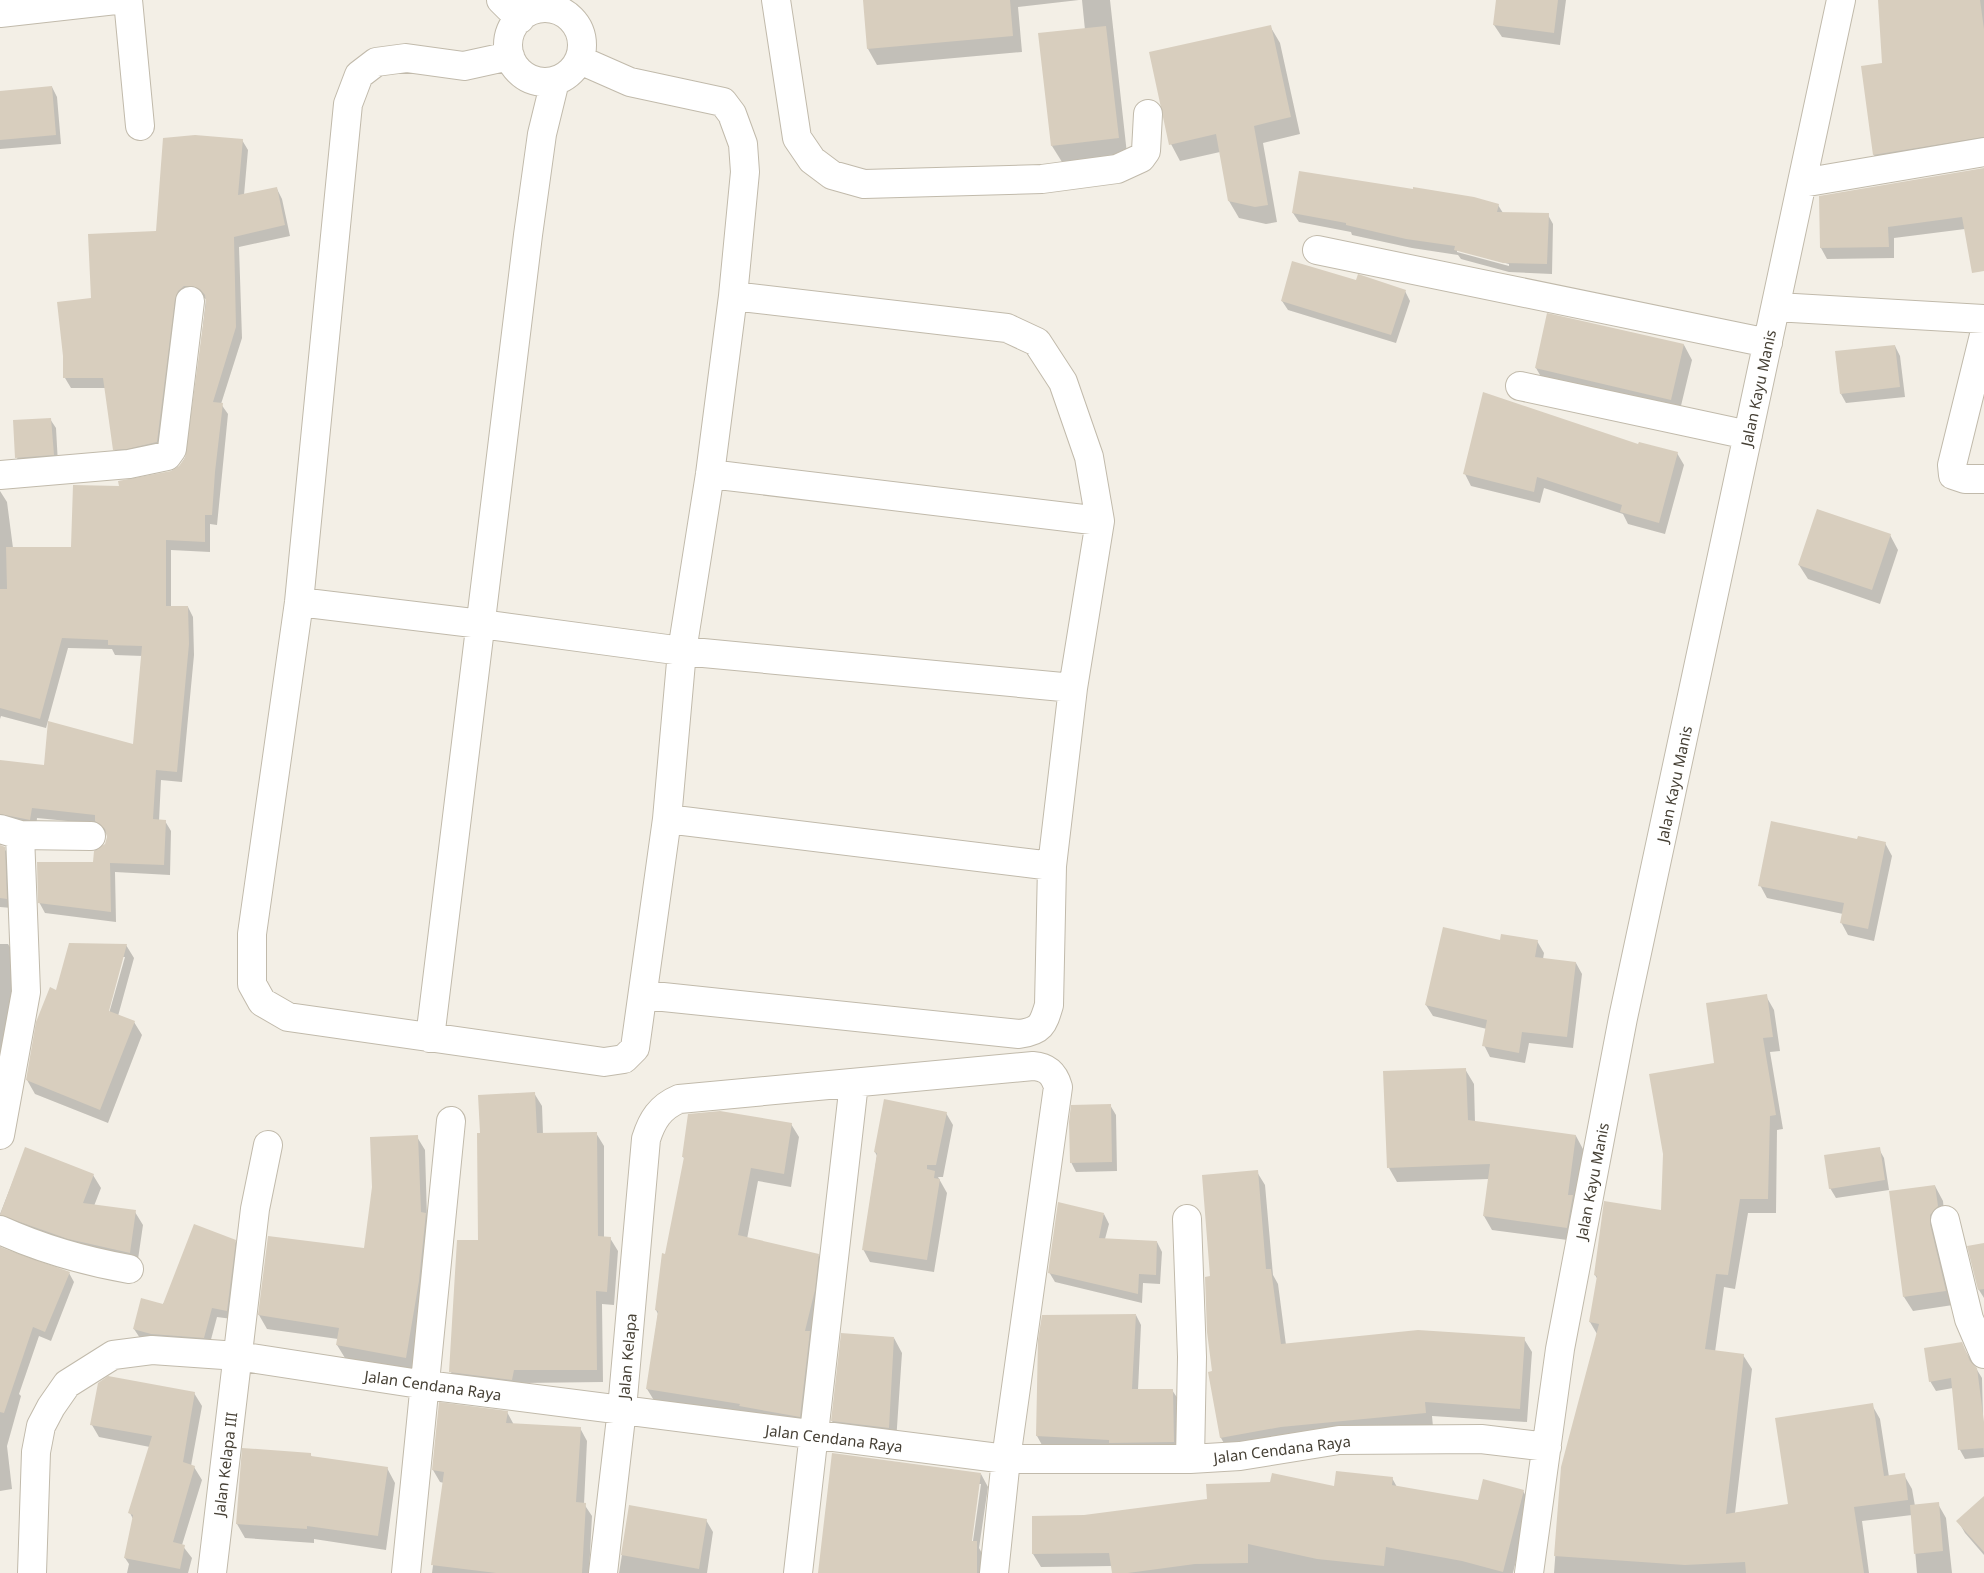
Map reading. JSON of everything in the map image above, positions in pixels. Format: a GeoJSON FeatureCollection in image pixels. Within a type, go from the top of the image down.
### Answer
{"type":"FeatureCollection","features":[{"type":"Feature","properties":{"kind":"street"},"geometry":{"type":"LineString","coordinates":[[0,13],[116,0]]}},
{"type":"Feature","properties":{"kind":"street"},"geometry":{"type":"LineString","coordinates":[[128,0],[140,126]]}},
{"type":"Feature","properties":{"kind":"street"},"geometry":{"type":"LineString","coordinates":[[501,0],[520,19]]}},
{"type":"Feature","properties":{"kind":"street"},"geometry":{"type":"LineString","coordinates":[[776,0],[797,138],[812,160],[832,175],[864,184],[1042,178],[1117,169],[1141,158],[1146,151],[1148,114]]}},
{"type":"Feature","properties":{"kind":"street","name":"Jalan Kayu Manis"},"geometry":{"type":"LineString","coordinates":[[1530,1573],[1560,1349],[1623,1018],[1841,0]]}},
{"type":"Feature","properties":{"kind":"street"},"geometry":{"type":"LineString","coordinates":[[544,8],[557,10],[569,17],[580,33],[582,46],[580,60],[567,75],[555,81],[542,82],[529,79],[516,68],[510,56],[510,36],[520,19],[531,11],[544,8]]}},
{"type":"Feature","properties":{"kind":"street"},"geometry":{"type":"LineString","coordinates":[[510,56],[464,66],[406,58],[376,62],[359,75],[348,104],[341,156],[298,602],[252,934],[252,984],[262,1002],[288,1017],[604,1062],[624,1059],[635,1048],[644,995],[667,819],[682,651],[710,474],[733,296],[744,172],[743,144],[732,114],[723,102],[630,82],[580,60]]}},
{"type":"Feature","properties":{"kind":"street"},"geometry":{"type":"LineString","coordinates":[[430,1038],[528,235],[542,134],[555,81]]}},
{"type":"Feature","properties":{"kind":"street"},"geometry":{"type":"LineString","coordinates":[[1802,183],[1984,152]]}},
{"type":"Feature","properties":{"kind":"street"},"geometry":{"type":"LineString","coordinates":[[1317,250],[1768,343]]}},
{"type":"Feature","properties":{"kind":"street"},"geometry":{"type":"LineString","coordinates":[[644,995],[1019,1034],[1033,1032],[1044,1023],[1049,1005],[1052,866],[1073,688],[1100,521],[1089,457],[1063,382],[1036,342],[1007,328],[733,296]]}},
{"type":"Feature","properties":{"kind":"street"},"geometry":{"type":"LineString","coordinates":[[0,475],[129,464],[167,456],[172,449],[190,301]]}},
{"type":"Feature","properties":{"kind":"street"},"geometry":{"type":"LineString","coordinates":[[1776,307],[1984,318]]}},
{"type":"Feature","properties":{"kind":"street"},"geometry":{"type":"LineString","coordinates":[[1984,335],[1952,465],[1953,475],[1984,480]]}},
{"type":"Feature","properties":{"kind":"street"},"geometry":{"type":"LineString","coordinates":[[1520,386],[1748,435]]}},
{"type":"Feature","properties":{"kind":"street"},"geometry":{"type":"LineString","coordinates":[[710,474],[1100,521]]}},
{"type":"Feature","properties":{"kind":"street"},"geometry":{"type":"LineString","coordinates":[[298,602],[682,651],[1073,688]]}},
{"type":"Feature","properties":{"kind":"street"},"geometry":{"type":"LineString","coordinates":[[667,819],[1052,866]]}},
{"type":"Feature","properties":{"kind":"street"},"geometry":{"type":"LineString","coordinates":[[0,1135],[26,992],[10,832],[91,836]]}},
{"type":"Feature","properties":{"kind":"street","name":"Jalan Kelapa"},"geometry":{"type":"LineString","coordinates":[[603,1573],[622,1409],[646,1140],[654,1118],[668,1104],[679,1099],[1032,1066],[1043,1067],[1054,1076],[1058,1087],[1006,1459],[994,1573]]}},
{"type":"Feature","properties":{"kind":"street"},"geometry":{"type":"LineString","coordinates":[[798,1573],[854,1083]]}},
{"type":"Feature","properties":{"kind":"street"},"geometry":{"type":"LineString","coordinates":[[406,1573],[451,1121]]}},
{"type":"Feature","properties":{"kind":"street","name":"Jalan Kelapa III"},"geometry":{"type":"LineString","coordinates":[[212,1573],[255,1209],[268,1145]]}},
{"type":"Feature","properties":{"kind":"street"},"geometry":{"type":"LineString","coordinates":[[1187,1219],[1192,1356],[1190,1459]]}},
{"type":"Feature","properties":{"kind":"street"},"geometry":{"type":"LineString","coordinates":[[1946,1220],[1966,1310],[1981,1337]]}},
{"type":"Feature","properties":{"kind":"street"},"geometry":{"type":"LineString","coordinates":[[0,1230],[38,1247],[85,1261],[130,1269]]}},
{"type":"Feature","properties":{"kind":"street","name":"Jalan Cendana Raya"},"geometry":{"type":"LineString","coordinates":[[32,1573],[36,1452],[41,1426],[67,1384],[113,1355],[152,1350],[238,1356],[426,1385],[1006,1459],[1190,1459],[1240,1456],[1339,1440],[1481,1439],[1546,1447]]}},
{"type":"Feature","properties":{"kind":"building"},"geometry":{"type":"Polygon","coordinates":[[[863,0],[1010,0],[1013,36],[867,49],[863,0]]]}},
{"type":"Feature","properties":{"kind":"building"},"geometry":{"type":"Polygon","coordinates":[[[1496,0],[1558,0],[1554,33],[1493,25],[1496,0]]]}},
{"type":"Feature","properties":{"kind":"building"},"geometry":{"type":"Polygon","coordinates":[[[1878,0],[1980,0],[1984,29],[1984,137],[1873,155],[1861,66],[1882,63],[1878,0]]]}},
{"type":"Feature","properties":{"kind":"building"},"geometry":{"type":"Polygon","coordinates":[[[1271,25],[1291,117],[1254,126],[1268,205],[1255,207],[1228,201],[1216,134],[1169,145],[1149,52],[1271,25]]]}},
{"type":"Feature","properties":{"kind":"building"},"geometry":{"type":"Polygon","coordinates":[[[1106,26],[1119,138],[1051,146],[1038,33],[1106,26]]]}},
{"type":"Feature","properties":{"kind":"building"},"geometry":{"type":"Polygon","coordinates":[[[52,86],[56,135],[0,140],[0,91],[52,86]]]}},
{"type":"Feature","properties":{"kind":"building"},"geometry":{"type":"Polygon","coordinates":[[[195,135],[243,139],[238,195],[277,187],[285,225],[234,237],[236,327],[213,402],[223,403],[212,515],[205,515],[205,542],[166,540],[166,606],[188,606],[189,644],[177,772],[156,770],[153,819],[166,820],[164,865],[110,863],[111,912],[38,903],[37,862],[93,862],[94,851],[105,844],[107,837],[105,829],[95,821],[95,815],[32,808],[30,820],[0,814],[0,760],[44,765],[48,721],[133,744],[142,646],[108,645],[108,640],[62,638],[40,719],[0,708],[0,589],[7,589],[6,547],[71,547],[73,485],[119,486],[118,481],[171,471],[179,466],[185,458],[206,303],[205,295],[200,289],[184,286],[178,291],[175,299],[157,442],[127,449],[113,450],[103,378],[63,378],[63,356],[57,302],[91,298],[88,234],[156,231],[163,138],[195,135]]]}},
{"type":"Feature","properties":{"kind":"building"},"geometry":{"type":"Polygon","coordinates":[[[1984,168],[1984,271],[1972,273],[1962,217],[1888,227],[1889,247],[1820,248],[1819,196],[1984,168]]]}},
{"type":"Feature","properties":{"kind":"building"},"geometry":{"type":"Polygon","coordinates":[[[1299,171],[1474,197],[1499,204],[1497,212],[1549,213],[1547,264],[1503,263],[1454,250],[1455,246],[1406,239],[1346,225],[1346,223],[1292,213],[1299,171]]]}},
{"type":"Feature","properties":{"kind":"building"},"geometry":{"type":"Polygon","coordinates":[[[1292,261],[1356,280],[1358,274],[1406,290],[1391,335],[1281,301],[1292,261]]]}},
{"type":"Feature","properties":{"kind":"building"},"geometry":{"type":"Polygon","coordinates":[[[1547,313],[1684,344],[1671,400],[1535,368],[1547,313]]]}},
{"type":"Feature","properties":{"kind":"building"},"geometry":{"type":"Polygon","coordinates":[[[1895,345],[1900,387],[1840,394],[1835,351],[1895,345]]]}},
{"type":"Feature","properties":{"kind":"building"},"geometry":{"type":"Polygon","coordinates":[[[1483,392],[1638,444],[1639,442],[1678,452],[1659,523],[1620,512],[1622,505],[1537,477],[1534,492],[1463,474],[1483,392]]]}},
{"type":"Feature","properties":{"kind":"building"},"geometry":{"type":"Polygon","coordinates":[[[51,418],[54,455],[15,458],[13,420],[51,418]]]}},
{"type":"Feature","properties":{"kind":"building"},"geometry":{"type":"Polygon","coordinates":[[[1817,509],[1891,534],[1872,590],[1798,565],[1817,509]]]}},
{"type":"Feature","properties":{"kind":"building"},"geometry":{"type":"Polygon","coordinates":[[[1771,821],[1857,839],[1858,836],[1886,842],[1868,929],[1840,923],[1844,903],[1758,886],[1771,821]]]}},
{"type":"Feature","properties":{"kind":"building"},"geometry":{"type":"Polygon","coordinates":[[[0,845],[5,847],[7,899],[0,898],[0,845]]]}},
{"type":"Feature","properties":{"kind":"building"},"geometry":{"type":"Polygon","coordinates":[[[1443,927],[1500,940],[1501,934],[1538,940],[1535,957],[1576,962],[1567,1037],[1522,1032],[1519,1053],[1482,1046],[1487,1020],[1425,1005],[1443,927]]]}},
{"type":"Feature","properties":{"kind":"building"},"geometry":{"type":"Polygon","coordinates":[[[69,943],[127,944],[109,1011],[135,1021],[100,1110],[26,1080],[36,1022],[50,987],[56,990],[69,943]]]}},
{"type":"Feature","properties":{"kind":"building"},"geometry":{"type":"Polygon","coordinates":[[[1767,994],[1773,1037],[1763,1038],[1776,1115],[1770,1116],[1768,1199],[1740,1199],[1728,1275],[1716,1274],[1705,1349],[1744,1354],[1726,1514],[1788,1504],[1775,1418],[1873,1403],[1884,1476],[1905,1473],[1908,1500],[1854,1507],[1864,1573],[1746,1573],[1745,1562],[1685,1565],[1554,1556],[1561,1467],[1599,1324],[1589,1322],[1597,1276],[1594,1275],[1604,1201],[1661,1210],[1663,1154],[1649,1074],[1714,1063],[1706,1003],[1767,994]]]}},
{"type":"Feature","properties":{"kind":"building"},"geometry":{"type":"Polygon","coordinates":[[[1466,1068],[1468,1120],[1576,1135],[1568,1195],[1573,1195],[1567,1228],[1483,1216],[1490,1164],[1387,1168],[1383,1071],[1466,1068]]]}},
{"type":"Feature","properties":{"kind":"building"},"geometry":{"type":"Polygon","coordinates":[[[535,1092],[537,1133],[597,1132],[598,1236],[611,1237],[607,1292],[596,1291],[597,1370],[514,1370],[512,1380],[449,1372],[457,1240],[478,1240],[477,1133],[480,1133],[478,1095],[535,1092]]]}},
{"type":"Feature","properties":{"kind":"building"},"geometry":{"type":"Polygon","coordinates":[[[884,1099],[947,1112],[936,1165],[927,1165],[927,1169],[935,1171],[934,1178],[940,1179],[927,1260],[862,1250],[877,1153],[874,1152],[884,1099]]]}},
{"type":"Feature","properties":{"kind":"building"},"geometry":{"type":"Polygon","coordinates":[[[1111,1104],[1112,1162],[1070,1163],[1069,1122],[1071,1105],[1111,1104]]]}},
{"type":"Feature","properties":{"kind":"building"},"geometry":{"type":"Polygon","coordinates":[[[720,1111],[792,1123],[784,1174],[751,1168],[738,1235],[819,1254],[815,1290],[805,1331],[810,1331],[800,1417],[739,1406],[740,1404],[646,1389],[658,1311],[655,1310],[662,1253],[665,1254],[684,1157],[682,1157],[688,1114],[720,1111]]]}},
{"type":"Feature","properties":{"kind":"building"},"geometry":{"type":"Polygon","coordinates":[[[418,1135],[421,1212],[426,1213],[419,1281],[406,1358],[336,1345],[339,1328],[258,1315],[268,1236],[364,1248],[372,1187],[370,1137],[418,1135]]]}},
{"type":"Feature","properties":{"kind":"building"},"geometry":{"type":"Polygon","coordinates":[[[25,1147],[94,1174],[83,1203],[136,1210],[130,1253],[68,1239],[0,1215],[25,1147]]]}},
{"type":"Feature","properties":{"kind":"building"},"geometry":{"type":"Polygon","coordinates":[[[1880,1147],[1885,1180],[1829,1189],[1824,1155],[1880,1147]]]}},
{"type":"Feature","properties":{"kind":"building"},"geometry":{"type":"Polygon","coordinates":[[[1258,1170],[1266,1269],[1271,1269],[1281,1344],[1418,1330],[1525,1337],[1520,1409],[1425,1402],[1426,1413],[1281,1427],[1220,1438],[1208,1372],[1212,1371],[1207,1332],[1205,1277],[1210,1276],[1202,1175],[1258,1170]]]}},
{"type":"Feature","properties":{"kind":"building"},"geometry":{"type":"Polygon","coordinates":[[[1935,1185],[1938,1206],[1930,1215],[1930,1224],[1946,1291],[1903,1297],[1889,1191],[1935,1185]]]}},
{"type":"Feature","properties":{"kind":"building"},"geometry":{"type":"Polygon","coordinates":[[[1058,1202],[1104,1213],[1099,1238],[1157,1241],[1156,1275],[1139,1274],[1138,1294],[1048,1273],[1058,1202]]]}},
{"type":"Feature","properties":{"kind":"building"},"geometry":{"type":"Polygon","coordinates":[[[194,1224],[236,1240],[227,1311],[212,1308],[204,1338],[151,1334],[133,1329],[141,1298],[163,1304],[194,1224]]]}},
{"type":"Feature","properties":{"kind":"building"},"geometry":{"type":"Polygon","coordinates":[[[1984,1243],[1984,1289],[1978,1290],[1967,1246],[1984,1243]]]}},
{"type":"Feature","properties":{"kind":"building"},"geometry":{"type":"Polygon","coordinates":[[[0,1247],[70,1272],[45,1332],[33,1327],[4,1413],[0,1412],[0,1247]]]}},
{"type":"Feature","properties":{"kind":"building"},"geometry":{"type":"Polygon","coordinates":[[[1136,1314],[1132,1389],[1173,1389],[1174,1442],[1109,1443],[1109,1440],[1036,1436],[1038,1340],[1042,1315],[1136,1314]]]}},
{"type":"Feature","properties":{"kind":"building"},"geometry":{"type":"Polygon","coordinates":[[[841,1333],[894,1337],[889,1428],[831,1421],[841,1333]]]}},
{"type":"Feature","properties":{"kind":"building"},"geometry":{"type":"Polygon","coordinates":[[[1962,1342],[1970,1361],[1977,1368],[1984,1422],[1984,1448],[1958,1450],[1951,1378],[1929,1382],[1924,1348],[1962,1342]]]}},
{"type":"Feature","properties":{"kind":"building"},"geometry":{"type":"Polygon","coordinates":[[[108,1376],[195,1392],[183,1462],[195,1466],[173,1542],[185,1545],[180,1569],[124,1558],[133,1515],[128,1513],[152,1436],[90,1425],[98,1383],[108,1376]]]}},
{"type":"Feature","properties":{"kind":"building"},"geometry":{"type":"Polygon","coordinates":[[[439,1402],[508,1411],[506,1423],[581,1427],[576,1502],[586,1503],[582,1573],[496,1573],[431,1565],[444,1472],[432,1470],[439,1402]]]}},
{"type":"Feature","properties":{"kind":"building"},"geometry":{"type":"Polygon","coordinates":[[[242,1448],[311,1453],[311,1456],[388,1467],[378,1536],[307,1526],[307,1529],[236,1524],[242,1448]]]}},
{"type":"Feature","properties":{"kind":"building"},"geometry":{"type":"Polygon","coordinates":[[[832,1453],[981,1473],[972,1541],[977,1541],[977,1573],[818,1573],[832,1453]]]}},
{"type":"Feature","properties":{"kind":"building"},"geometry":{"type":"Polygon","coordinates":[[[1336,1471],[1393,1477],[1392,1485],[1478,1500],[1483,1479],[1524,1490],[1503,1572],[1462,1561],[1386,1547],[1384,1566],[1317,1559],[1248,1544],[1248,1563],[1195,1564],[1128,1573],[1112,1573],[1109,1553],[1032,1554],[1032,1516],[1084,1515],[1207,1499],[1206,1484],[1270,1482],[1272,1473],[1334,1486],[1336,1471]]]}},
{"type":"Feature","properties":{"kind":"building"},"geometry":{"type":"Polygon","coordinates":[[[1984,1496],[1984,1552],[1956,1521],[1984,1496]]]}},
{"type":"Feature","properties":{"kind":"building"},"geometry":{"type":"Polygon","coordinates":[[[1939,1502],[1943,1551],[1914,1554],[1910,1505],[1939,1502]]]}},
{"type":"Feature","properties":{"kind":"building"},"geometry":{"type":"Polygon","coordinates":[[[629,1505],[707,1519],[699,1569],[621,1555],[629,1505]]]}}]}
